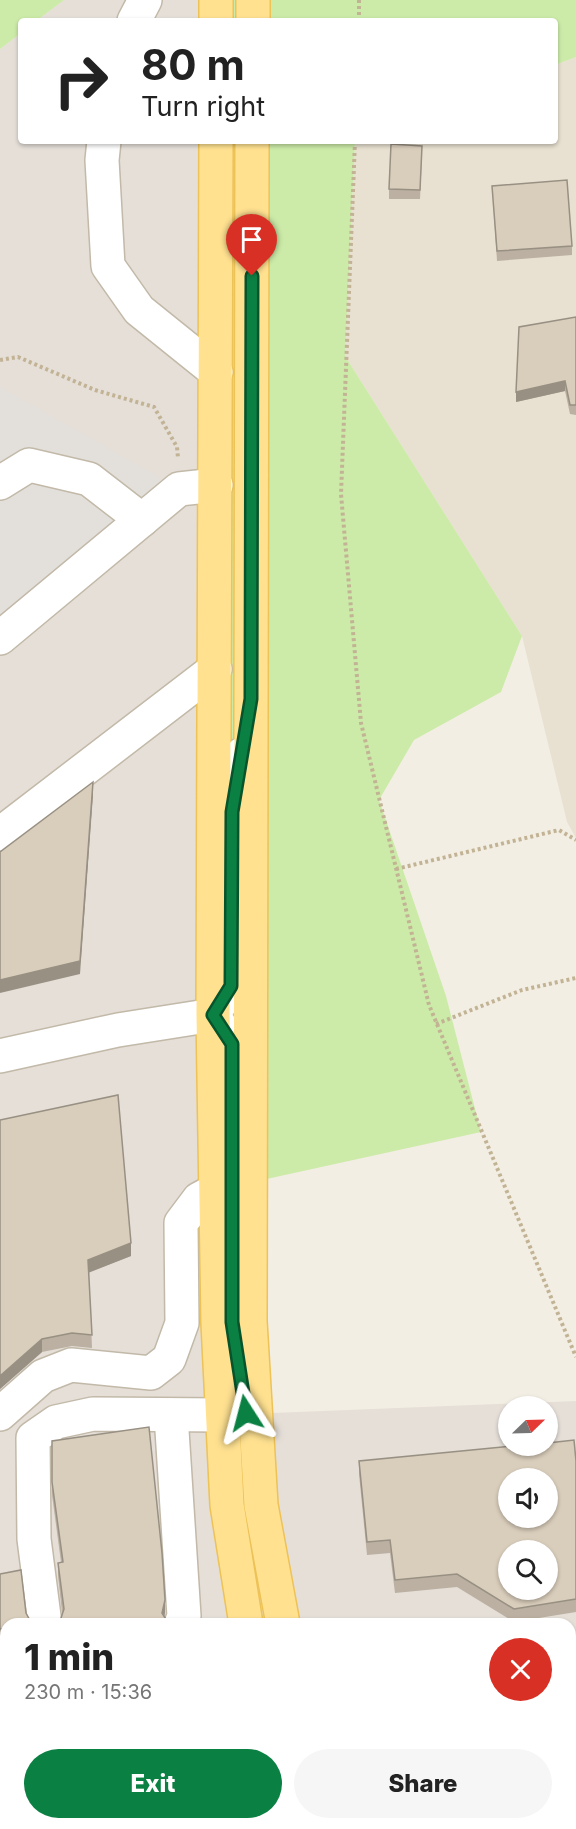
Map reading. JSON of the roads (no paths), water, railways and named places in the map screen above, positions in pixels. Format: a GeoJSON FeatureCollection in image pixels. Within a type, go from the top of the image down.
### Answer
{"type":"FeatureCollection","features":[{"type":"Feature","properties":{"kind":"main road"},"geometry":{"type":"LineString","coordinates":[[216,0],[216,18]]}},
{"type":"Feature","properties":{"kind":"main road"},"geometry":{"type":"LineString","coordinates":[[253,0],[253,18]]}},
{"type":"Feature","properties":{"kind":"main road"},"geometry":{"type":"LineString","coordinates":[[216,144],[213,1015],[216,1190],[227,1505],[245,1618]]}},
{"type":"Feature","properties":{"kind":"main road"},"geometry":{"type":"LineString","coordinates":[[252,144],[250,1322],[261,1505],[282,1618]]}},
{"type":"Feature","properties":{"kind":"street"},"geometry":{"type":"LineString","coordinates":[[136,18],[145,0]]}},
{"type":"Feature","properties":{"kind":"street"},"geometry":{"type":"LineString","coordinates":[[104,144],[102,160],[108,266],[139,310],[216,372]]}},
{"type":"Feature","properties":{"kind":"street"},"geometry":{"type":"LineString","coordinates":[[0,483],[29,465],[89,479],[142,520]]}},
{"type":"Feature","properties":{"kind":"street"},"geometry":{"type":"LineString","coordinates":[[0,638],[180,489],[216,485]]}},
{"type":"Feature","properties":{"kind":"street"},"geometry":{"type":"LineString","coordinates":[[0,834],[215,669]]}},
{"type":"Feature","properties":{"kind":"street"},"geometry":{"type":"LineString","coordinates":[[0,1056],[118,1030],[213,1015],[231,986],[232,812],[251,699]]}},
{"type":"Feature","properties":{"kind":"street"},"geometry":{"type":"LineString","coordinates":[[213,1015],[232,1044],[232,1322],[261,1505]]}},
{"type":"Feature","properties":{"kind":"street"},"geometry":{"type":"LineString","coordinates":[[0,1414],[43,1376],[71,1365],[151,1373],[169,1359],[183,1323],[181,1223],[199,1198],[216,1190]]}},
{"type":"Feature","properties":{"kind":"street"},"geometry":{"type":"LineString","coordinates":[[44,1618],[34,1539],[33,1438],[57,1422],[93,1414],[223,1415]]}},
{"type":"Feature","properties":{"kind":"street"},"geometry":{"type":"LineString","coordinates":[[171,1415],[184,1618]]}}]}
